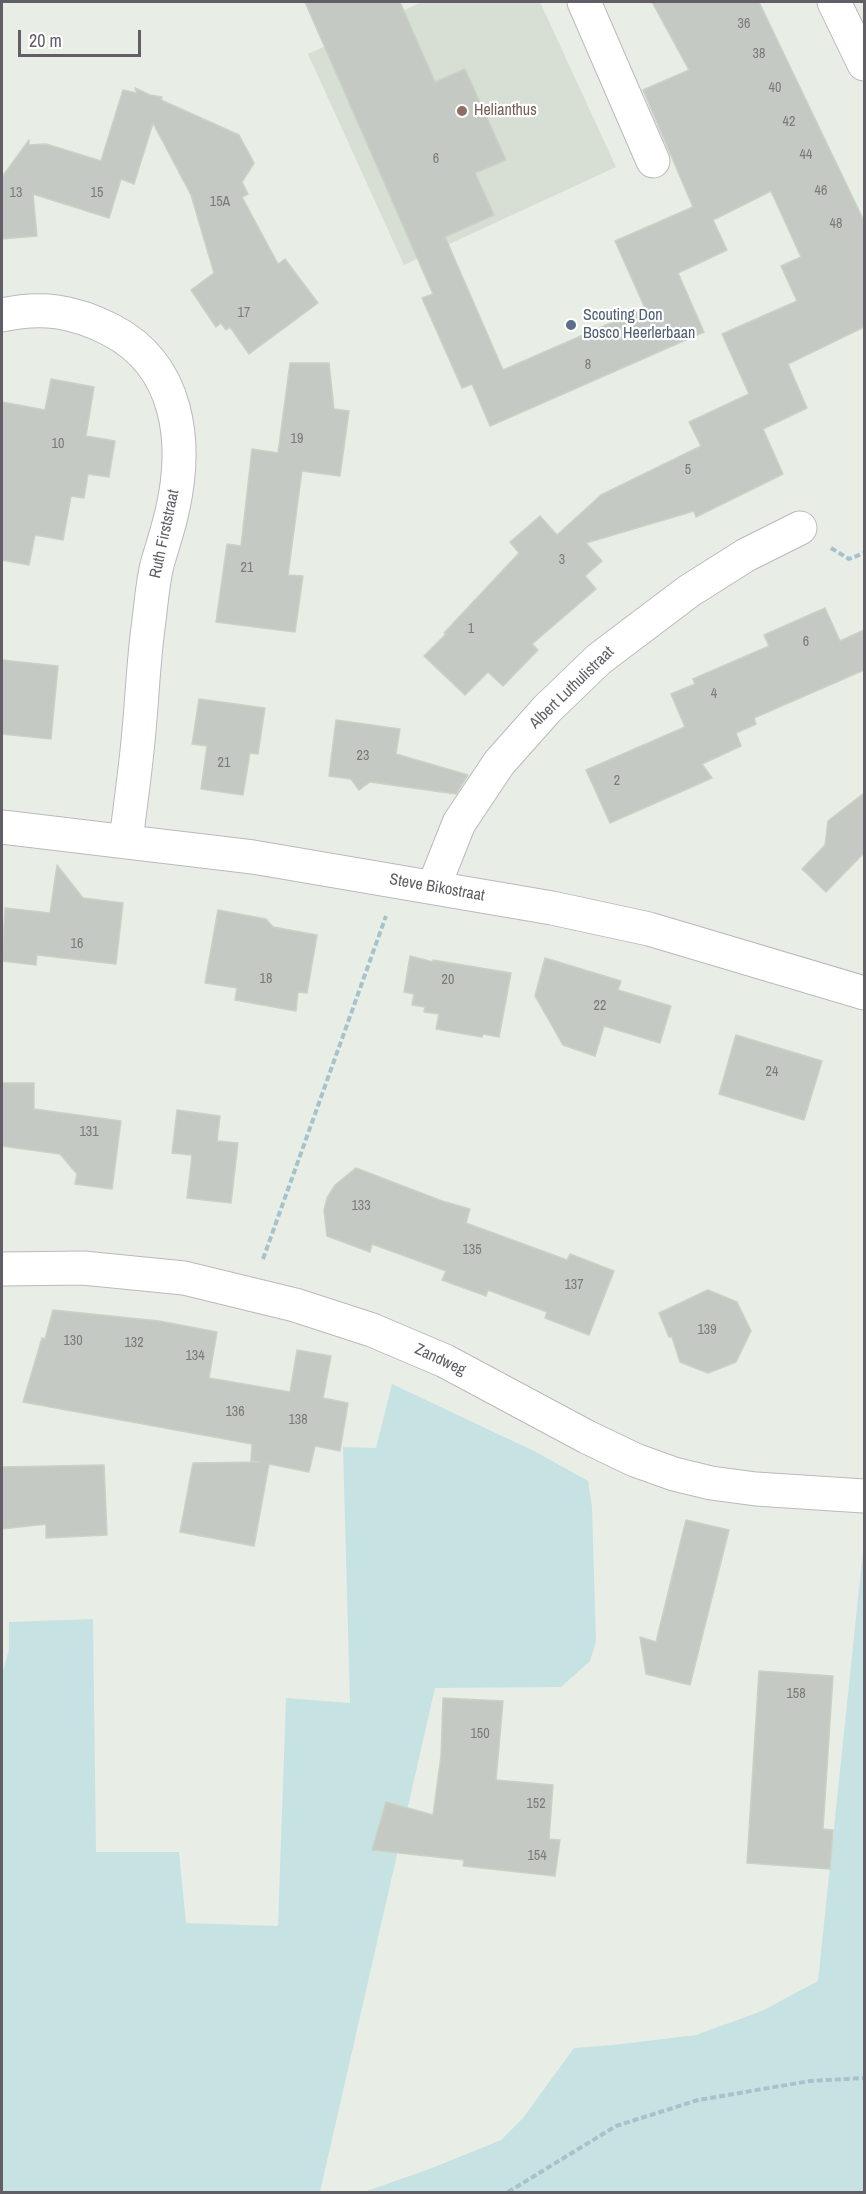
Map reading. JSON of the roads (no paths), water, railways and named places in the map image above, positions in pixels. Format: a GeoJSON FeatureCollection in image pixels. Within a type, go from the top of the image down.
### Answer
{"type":"FeatureCollection","features":[{"type":"Feature","properties":{"kind":"street"},"geometry":{"type":"LineString","coordinates":[[584,2],[652,161]]}},
{"type":"Feature","properties":{"kind":"street"},"geometry":{"type":"LineString","coordinates":[[834,2],[864,64]]}},
{"type":"Feature","properties":{"kind":"street","name":"Ruth Firststraat"},"geometry":{"type":"LineString","coordinates":[[2,315],[49,310],[71,314],[97,322],[130,340],[148,359],[165,383],[176,415],[180,456],[172,510],[157,567],[144,660],[139,740],[126,840]]}},
{"type":"Feature","properties":{"kind":"street","name":"Albert Luthulistraat"},"geometry":{"type":"LineString","coordinates":[[434,886],[459,823],[499,763],[547,709],[599,659],[689,591],[746,555],[800,528]]}},
{"type":"Feature","properties":{"kind":"street","name":"Steve Bikostraat"},"geometry":{"type":"LineString","coordinates":[[2,827],[126,840],[253,857],[434,886],[552,908],[649,929],[864,993]]}},
{"type":"Feature","properties":{"kind":"street","name":"Zandweg"},"geometry":{"type":"LineString","coordinates":[[2,1269],[83,1268],[184,1278],[295,1305],[372,1330],[445,1361],[587,1437],[635,1460],[674,1474],[711,1483],[864,1496]]}},
{"type":"Feature","properties":{"kind":"place","name":"Helianthus"},"geometry":{"type":"Point","coordinates":[462,111]}},
{"type":"Feature","properties":{"kind":"place","name":"Scouting Don Bosco Heerlerbaan"},"geometry":{"type":"Point","coordinates":[571,325]}}]}
